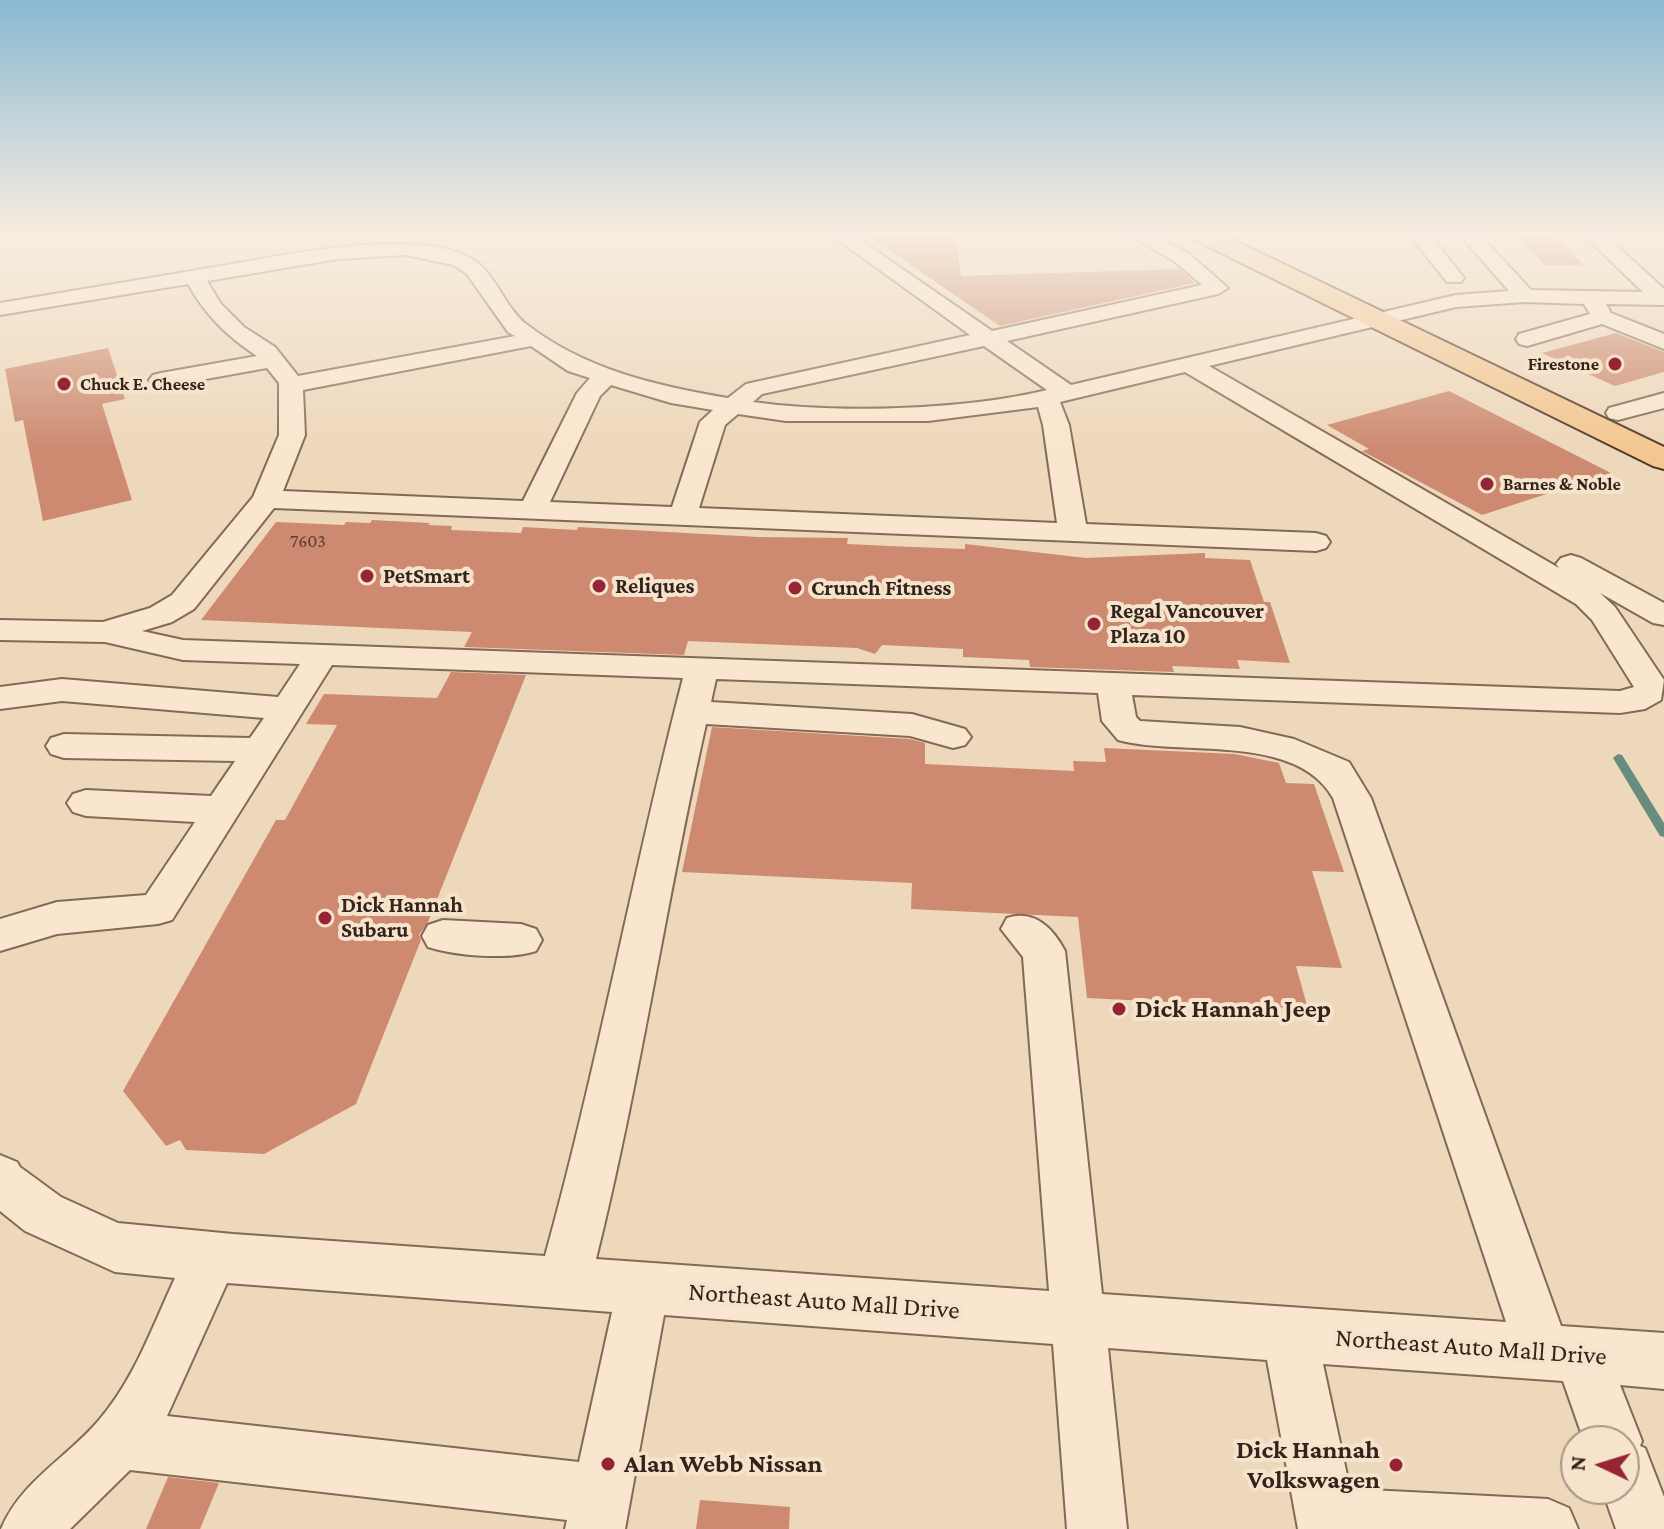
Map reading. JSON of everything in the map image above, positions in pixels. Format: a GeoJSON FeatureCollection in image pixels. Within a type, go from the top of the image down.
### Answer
{"type":"FeatureCollection","features":[{"type":"Feature","properties":{"kind":"main road"},"geometry":{"type":"LineString","coordinates":[[1366,306],[1664,435]]}},
{"type":"Feature","properties":{"kind":"main road"},"geometry":{"type":"LineString","coordinates":[[1370,306],[1664,459]]}},
{"type":"Feature","properties":{"kind":"street"},"geometry":{"type":"LineString","coordinates":[[0,309],[63,306]]}},
{"type":"Feature","properties":{"kind":"street"},"geometry":{"type":"LineString","coordinates":[[105,632],[134,625],[183,602],[198,587],[266,499],[292,435],[291,385],[273,360],[211,306]]}},
{"type":"Feature","properties":{"kind":"street"},"geometry":{"type":"LineString","coordinates":[[501,306],[516,327],[576,366],[671,396],[786,414],[928,414],[1057,395],[1432,306]]}},
{"type":"Feature","properties":{"kind":"street"},"geometry":{"type":"LineString","coordinates":[[943,306],[990,339],[1057,395]]}},
{"type":"Feature","properties":{"kind":"street"},"geometry":{"type":"LineString","coordinates":[[683,516],[713,422],[754,389],[1136,306]]}},
{"type":"Feature","properties":{"kind":"street"},"geometry":{"type":"LineString","coordinates":[[1593,306],[1602,306]]}},
{"type":"Feature","properties":{"kind":"street"},"geometry":{"type":"LineString","coordinates":[[1527,339],[1597,307]]}},
{"type":"Feature","properties":{"kind":"street"},"geometry":{"type":"LineString","coordinates":[[1597,307],[1664,342]]}},
{"type":"Feature","properties":{"kind":"street"},"geometry":{"type":"LineString","coordinates":[[291,385],[534,339]]}},
{"type":"Feature","properties":{"kind":"street"},"geometry":{"type":"LineString","coordinates":[[161,380],[273,360]]}},
{"type":"Feature","properties":{"kind":"street"},"geometry":{"type":"LineString","coordinates":[[697,690],[1113,684],[1620,702],[1643,698],[1651,686],[1604,614],[1587,597],[1188,364]]}},
{"type":"Feature","properties":{"kind":"street"},"geometry":{"type":"LineString","coordinates":[[532,510],[589,393],[607,375]]}},
{"type":"Feature","properties":{"kind":"street"},"geometry":{"type":"LineString","coordinates":[[1057,395],[1056,425],[1073,532]]}},
{"type":"Feature","properties":{"kind":"street"},"geometry":{"type":"LineString","coordinates":[[1618,413],[1664,400]]}},
{"type":"Feature","properties":{"kind":"street"},"geometry":{"type":"LineString","coordinates":[[266,499],[1316,542]]}},
{"type":"Feature","properties":{"kind":"street"},"geometry":{"type":"LineString","coordinates":[[1567,561],[1664,616]]}},
{"type":"Feature","properties":{"kind":"street"},"geometry":{"type":"LineString","coordinates":[[0,630],[105,632],[183,650],[322,655],[697,690],[912,725],[953,737]]}},
{"type":"Feature","properties":{"kind":"street"},"geometry":{"type":"LineString","coordinates":[[0,935],[57,918],[158,909],[322,655]]}},
{"type":"Feature","properties":{"kind":"street"},"geometry":{"type":"LineString","coordinates":[[1113,684],[1119,721],[1130,732],[1240,739],[1281,747],[1336,771],[1352,798],[1562,1354],[1604,1425]]}},
{"type":"Feature","properties":{"kind":"street"},"geometry":{"type":"LineString","coordinates":[[0,698],[62,690],[288,709]]}},
{"type":"Feature","properties":{"kind":"street"},"geometry":{"type":"LineString","coordinates":[[564,1283],[599,1149],[653,894],[664,825],[697,690]]}},
{"type":"Feature","properties":{"kind":"street"},"geometry":{"type":"LineString","coordinates":[[64,746],[261,750]]}},
{"type":"Feature","properties":{"kind":"street"},"geometry":{"type":"LineString","coordinates":[[86,803],[222,810]]}},
{"type":"Feature","properties":{"kind":"street"},"geometry":{"type":"LineString","coordinates":[[1022,929],[1044,951],[1097,1529]]}},
{"type":"Feature","properties":{"kind":"street"},"geometry":{"type":"LineString","coordinates":[[443,936],[521,940]]}},
{"type":"Feature","properties":{"kind":"street","name":"Northeast Auto Mall Drive"},"geometry":{"type":"LineString","coordinates":[[1,1180],[43,1214],[115,1247],[564,1283],[1664,1361]]}},
{"type":"Feature","properties":{"kind":"street"},"geometry":{"type":"LineString","coordinates":[[31,1529],[54,1502],[120,1440],[152,1389],[212,1257]]}},
{"type":"Feature","properties":{"kind":"street"},"geometry":{"type":"LineString","coordinates":[[120,1440],[598,1511],[643,1288]]}},
{"type":"Feature","properties":{"kind":"street"},"geometry":{"type":"LineString","coordinates":[[1290,1334],[1327,1524],[1548,1529]]}},
{"type":"Feature","properties":{"kind":"street"},"geometry":{"type":"LineString","coordinates":[[1637,1505],[1646,1529]]}},
{"type":"Feature","properties":{"kind":"building"},"geometry":{"type":"Polygon","coordinates":[[[971,306],[1089,306],[1000,326],[971,306]]]}},
{"type":"Feature","properties":{"kind":"building","name":"Firestone"},"geometry":{"type":"Polygon","coordinates":[[[1616,333],[1664,352],[1664,372],[1615,386],[1542,353],[1616,333]]]}},
{"type":"Feature","properties":{"kind":"building"},"geometry":{"type":"Polygon","coordinates":[[[108,348],[125,399],[102,404],[132,500],[43,521],[23,420],[15,422],[5,369],[108,348]]]}},
{"type":"Feature","properties":{"kind":"building","name":"Barnes & Noble"},"geometry":{"type":"Polygon","coordinates":[[[1449,391],[1611,473],[1482,515],[1362,451],[1369,449],[1327,425],[1449,391]]]}},
{"type":"Feature","properties":{"kind":"building"},"geometry":{"type":"Polygon","coordinates":[[[372,520],[430,523],[428,525],[452,526],[451,530],[521,533],[523,527],[577,530],[578,527],[758,537],[848,538],[847,544],[889,546],[965,549],[965,544],[1086,558],[1205,553],[1205,558],[1250,560],[1264,602],[1270,602],[1290,663],[1237,660],[1240,669],[1172,666],[1174,672],[1030,667],[1029,660],[963,657],[963,649],[882,645],[875,654],[857,648],[688,641],[684,655],[464,647],[472,632],[201,620],[276,522],[344,525],[346,522],[370,523],[372,520]]]}},
{"type":"Feature","properties":{"kind":"building","name":"Dick Hannah Subaru"},"geometry":{"type":"Polygon","coordinates":[[[451,672],[526,675],[428,922],[419,935],[421,940],[356,1104],[264,1154],[186,1150],[180,1140],[166,1146],[123,1091],[276,820],[285,820],[337,725],[306,724],[324,694],[437,698],[451,672]]]}},
{"type":"Feature","properties":{"kind":"building"},"geometry":{"type":"Polygon","coordinates":[[[712,727],[910,739],[925,743],[925,764],[1074,771],[1073,761],[1106,762],[1104,748],[1235,754],[1279,763],[1286,783],[1314,784],[1344,872],[1312,871],[1342,968],[1296,966],[1308,1009],[1087,998],[1078,917],[911,909],[912,883],[682,872],[712,727]]]}},
{"type":"Feature","properties":{"kind":"building"},"geometry":{"type":"Polygon","coordinates":[[[168,1477],[219,1483],[200,1529],[146,1529],[168,1477]]]}},
{"type":"Feature","properties":{"kind":"building"},"geometry":{"type":"Polygon","coordinates":[[[700,1500],[790,1507],[789,1529],[696,1529],[700,1500]]]}},
{"type":"Feature","properties":{"kind":"waterway"},"geometry":{"type":"LineString","coordinates":[[1618,758],[1664,833]]}},
{"type":"Feature","properties":{"kind":"place","name":"Firestone"},"geometry":{"type":"Point","coordinates":[1615,364]}},
{"type":"Feature","properties":{"kind":"place","name":"Chuck E. Cheese"},"geometry":{"type":"Point","coordinates":[64,384]}},
{"type":"Feature","properties":{"kind":"place","name":"Barnes & Noble"},"geometry":{"type":"Point","coordinates":[1487,484]}},
{"type":"Feature","properties":{"kind":"place","name":"PetSmart"},"geometry":{"type":"Point","coordinates":[367,576]}},
{"type":"Feature","properties":{"kind":"place","name":"Reliques"},"geometry":{"type":"Point","coordinates":[599,586]}},
{"type":"Feature","properties":{"kind":"place","name":"Crunch Fitness"},"geometry":{"type":"Point","coordinates":[795,588]}},
{"type":"Feature","properties":{"kind":"place","name":"Regal Vancouver Plaza 10"},"geometry":{"type":"Point","coordinates":[1094,624]}},
{"type":"Feature","properties":{"kind":"place","name":"Dick Hannah Subaru"},"geometry":{"type":"Point","coordinates":[325,918]}},
{"type":"Feature","properties":{"kind":"place","name":"Dick Hannah Jeep"},"geometry":{"type":"Point","coordinates":[1119,1009]}},
{"type":"Feature","properties":{"kind":"place","name":"Alan Webb Nissan"},"geometry":{"type":"Point","coordinates":[608,1464]}},
{"type":"Feature","properties":{"kind":"place","name":"Dick Hannah Volkswagen"},"geometry":{"type":"Point","coordinates":[1396,1465]}}]}
